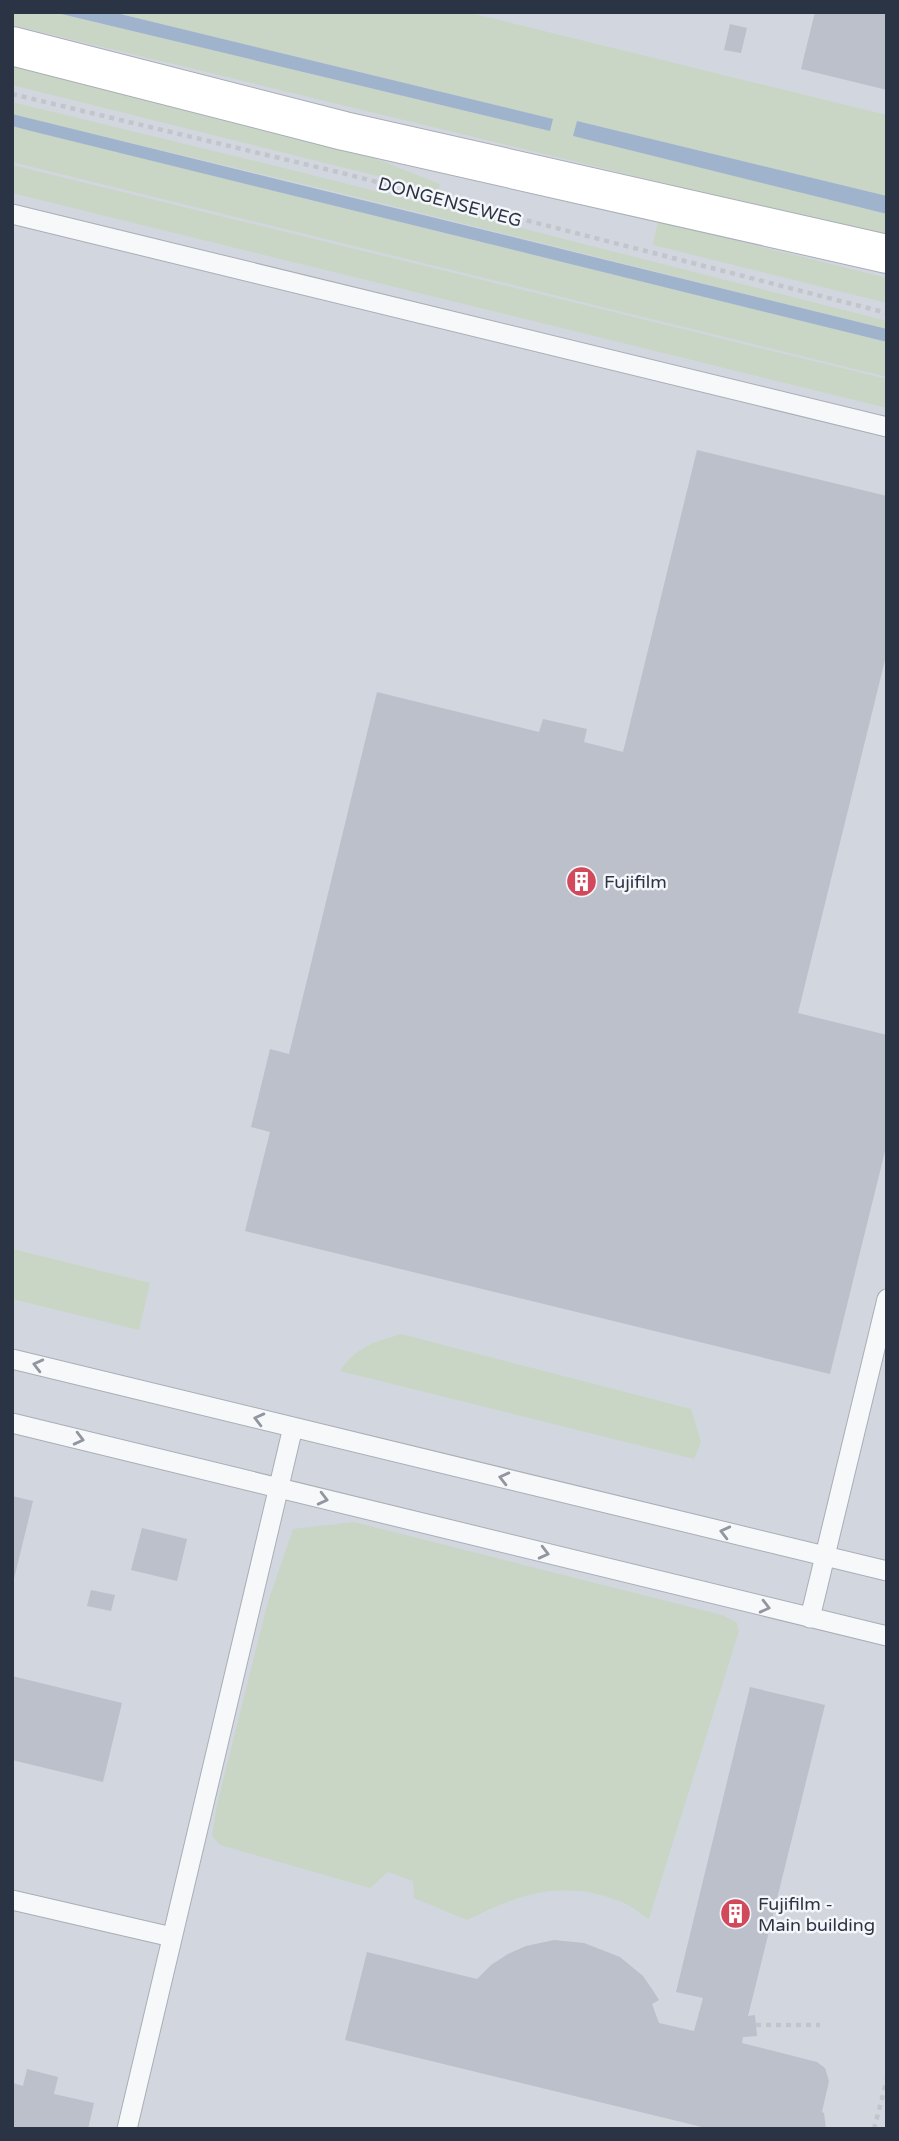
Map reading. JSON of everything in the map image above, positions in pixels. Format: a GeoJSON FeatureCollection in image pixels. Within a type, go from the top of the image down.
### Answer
{"type":"FeatureCollection","features":[{"type":"Feature","properties":{"kind":"street"},"geometry":{"type":"LineString","coordinates":[[12,46],[344,131],[887,254]]}},
{"type":"Feature","properties":{"kind":"lane"},"geometry":{"type":"LineString","coordinates":[[12,215],[887,427]]}},
{"type":"Feature","properties":{"kind":"lane"},"geometry":{"type":"LineString","coordinates":[[810,1618],[887,1299]]}},
{"type":"Feature","properties":{"kind":"lane"},"geometry":{"type":"LineString","coordinates":[[12,1359],[887,1571]]}},
{"type":"Feature","properties":{"kind":"lane"},"geometry":{"type":"LineString","coordinates":[[12,1423],[887,1636]]}},
{"type":"Feature","properties":{"kind":"lane"},"geometry":{"type":"LineString","coordinates":[[127,2129],[292,1427]]}},
{"type":"Feature","properties":{"kind":"lane"},"geometry":{"type":"LineString","coordinates":[[12,1900],[172,1937]]}},
{"type":"Feature","properties":{"kind":"path","name":"DONGENSEWEG"},"geometry":{"type":"LineString","coordinates":[[12,94],[342,173],[887,313]]}},
{"type":"Feature","properties":{"kind":"path"},"geometry":{"type":"LineString","coordinates":[[756,2025],[820,2025]]}},
{"type":"Feature","properties":{"kind":"path"},"geometry":{"type":"LineString","coordinates":[[874,2129],[887,2079]]}},
{"type":"Feature","properties":{"kind":"shaded area"},"geometry":{"type":"Polygon","coordinates":[[[12,12],[887,12],[887,2129],[12,2129],[12,12]]]}},
{"type":"Feature","properties":{"kind":"green space"},"geometry":{"type":"Polygon","coordinates":[[[12,12],[53,12],[550,131],[552,119],[112,12],[466,12],[887,115],[887,196],[577,121],[574,136],[887,214],[887,237],[12,25],[12,12]]]}},
{"type":"Feature","properties":{"kind":"green space"},"geometry":{"type":"Polygon","coordinates":[[[12,64],[374,158],[440,184],[438,191],[12,85],[12,64]]]}},
{"type":"Feature","properties":{"kind":"green space"},"geometry":{"type":"Polygon","coordinates":[[[12,102],[887,321],[887,329],[12,114],[12,102]]]}},
{"type":"Feature","properties":{"kind":"green space"},"geometry":{"type":"Polygon","coordinates":[[[12,126],[887,342],[887,377],[12,162],[12,126]]]}},
{"type":"Feature","properties":{"kind":"green space"},"geometry":{"type":"Polygon","coordinates":[[[12,165],[887,379],[887,408],[12,193],[12,165]]]}},
{"type":"Feature","properties":{"kind":"green space"},"geometry":{"type":"Polygon","coordinates":[[[658,221],[887,278],[887,303],[653,245],[658,221]]]}},
{"type":"Feature","properties":{"kind":"green space"},"geometry":{"type":"Polygon","coordinates":[[[12,1249],[150,1283],[139,1330],[12,1299],[12,1249]]]}},
{"type":"Feature","properties":{"kind":"green space"},"geometry":{"type":"Polygon","coordinates":[[[401,1334],[691,1409],[701,1442],[694,1459],[340,1371],[359,1351],[401,1334]]]}},
{"type":"Feature","properties":{"kind":"green space"},"geometry":{"type":"Polygon","coordinates":[[[354,1522],[722,1615],[737,1623],[739,1631],[649,1919],[625,1904],[601,1895],[561,1890],[523,1897],[467,1920],[414,1898],[413,1881],[388,1872],[370,1888],[220,1845],[212,1836],[217,1805],[267,1605],[293,1529],[354,1522]]]}},
{"type":"Feature","properties":{"kind":"water"},"geometry":{"type":"Polygon","coordinates":[[[53,12],[112,12],[553,119],[550,131],[53,12]]]}},
{"type":"Feature","properties":{"kind":"water"},"geometry":{"type":"Polygon","coordinates":[[[12,114],[887,329],[887,342],[31,131],[12,126],[12,114]]]}},
{"type":"Feature","properties":{"kind":"water"},"geometry":{"type":"Polygon","coordinates":[[[577,121],[887,196],[887,214],[573,136],[577,121]]]}},
{"type":"Feature","properties":{"kind":"building"},"geometry":{"type":"Polygon","coordinates":[[[815,12],[887,12],[887,90],[801,69],[815,12]]]}},
{"type":"Feature","properties":{"kind":"building"},"geometry":{"type":"Polygon","coordinates":[[[730,24],[747,28],[741,53],[724,50],[730,24]]]}},
{"type":"Feature","properties":{"kind":"building","name":"Fujifilm"},"geometry":{"type":"Polygon","coordinates":[[[697,450],[887,496],[887,652],[798,1013],[887,1035],[887,1143],[830,1374],[245,1231],[270,1132],[251,1127],[270,1049],[289,1054],[377,692],[539,732],[543,719],[587,729],[584,742],[623,752],[697,450]]]}},
{"type":"Feature","properties":{"kind":"building"},"geometry":{"type":"Polygon","coordinates":[[[12,1496],[33,1501],[13,1583],[12,1583],[12,1496]]]}},
{"type":"Feature","properties":{"kind":"building"},"geometry":{"type":"Polygon","coordinates":[[[142,1528],[187,1539],[177,1581],[131,1570],[142,1528]]]}},
{"type":"Feature","properties":{"kind":"building"},"geometry":{"type":"Polygon","coordinates":[[[91,1590],[115,1595],[111,1611],[87,1606],[91,1590]]]}},
{"type":"Feature","properties":{"kind":"building"},"geometry":{"type":"Polygon","coordinates":[[[12,1676],[122,1703],[103,1782],[12,1760],[12,1676]]]}},
{"type":"Feature","properties":{"kind":"building","name":"Fujifilm - Main building"},"geometry":{"type":"Polygon","coordinates":[[[750,1687],[825,1705],[748,2016],[755,2015],[757,2036],[743,2037],[742,2043],[817,2062],[825,2068],[829,2081],[822,2112],[826,2129],[710,2129],[345,2040],[367,1952],[477,1979],[491,1965],[508,1954],[526,1946],[554,1940],[584,1943],[620,1957],[643,1976],[659,2000],[652,2004],[659,2023],[694,2031],[703,1998],[676,1992],[750,1687]]]}},
{"type":"Feature","properties":{"kind":"building"},"geometry":{"type":"Polygon","coordinates":[[[27,2069],[58,2077],[54,2094],[94,2103],[88,2129],[12,2129],[13,2083],[23,2086],[27,2069]]]}},
{"type":"Feature","properties":{"kind":"place","name":"Fujifilm"},"geometry":{"type":"Point","coordinates":[581,882]}},
{"type":"Feature","properties":{"kind":"place","name":"Fujifilm - Main building"},"geometry":{"type":"Point","coordinates":[735,1914]}}]}
